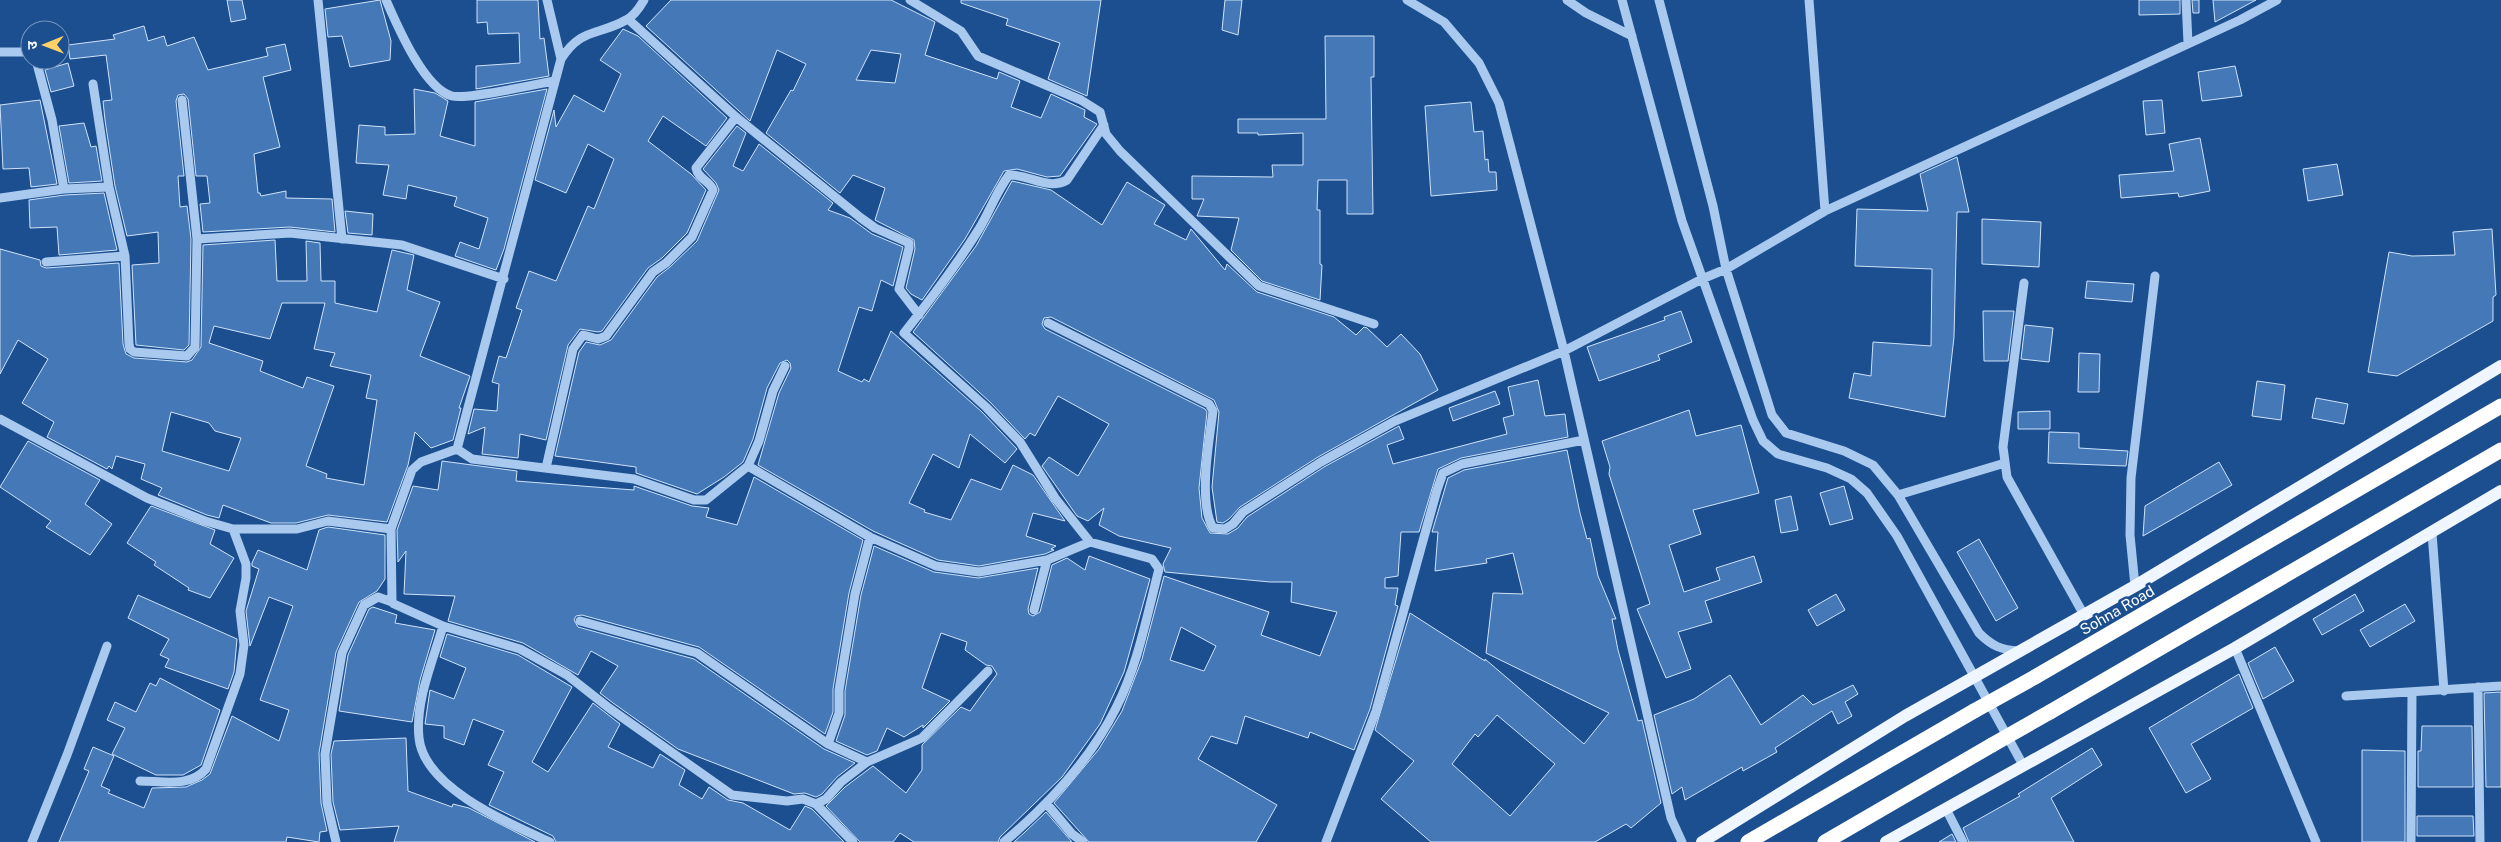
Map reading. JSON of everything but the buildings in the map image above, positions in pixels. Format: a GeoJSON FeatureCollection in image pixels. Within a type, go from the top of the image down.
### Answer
{"type":"FeatureCollection","features":[{"type":"Feature","properties":{"kind":"highway","name":"Sohna Road"},"geometry":{"type":"LineString","coordinates":[[1748,842],[2501,406]]}},
{"type":"Feature","properties":{"kind":"highway"},"geometry":{"type":"LineString","coordinates":[[1825,842],[2501,450]]}},
{"type":"Feature","properties":{"kind":"main road"},"geometry":{"type":"LineString","coordinates":[[1702,842],[1906,716],[2135,586],[2501,366]]}},
{"type":"Feature","properties":{"kind":"main road"},"geometry":{"type":"LineString","coordinates":[[1886,842],[2235,648],[2501,491]]}},
{"type":"Feature","properties":{"kind":"street"},"geometry":{"type":"LineString","coordinates":[[318,0],[342,239]]}},
{"type":"Feature","properties":{"kind":"street"},"geometry":{"type":"LineString","coordinates":[[386,0],[413,57],[445,94],[464,97],[554,81]]}},
{"type":"Feature","properties":{"kind":"street"},"geometry":{"type":"LineString","coordinates":[[547,0],[561,59]]}},
{"type":"Feature","properties":{"kind":"street"},"geometry":{"type":"LineString","coordinates":[[457,449],[504,279],[561,59],[569,47],[583,37],[628,19],[644,0]]}},
{"type":"Feature","properties":{"kind":"street"},"geometry":{"type":"LineString","coordinates":[[910,0],[961,31],[978,56],[1092,106],[1100,112],[1109,139],[1259,286],[1374,324]]}},
{"type":"Feature","properties":{"kind":"street"},"geometry":{"type":"LineString","coordinates":[[1406,0],[1444,22],[1479,63],[1499,103],[1564,350],[1671,818],[1682,842]]}},
{"type":"Feature","properties":{"kind":"street"},"geometry":{"type":"LineString","coordinates":[[1567,0],[1586,13],[1632,36]]}},
{"type":"Feature","properties":{"kind":"street"},"geometry":{"type":"LineString","coordinates":[[1622,0],[1682,221],[1753,420],[1763,440],[1778,454],[1827,468],[1851,478],[1867,493],[1897,536],[1976,676],[2023,765]]}},
{"type":"Feature","properties":{"kind":"street"},"geometry":{"type":"LineString","coordinates":[[1659,0],[1713,206],[1726,269],[1772,415],[1786,433],[1844,451],[1873,465],[1898,496],[1979,633],[1990,644],[1998,648],[2020,651]]}},
{"type":"Feature","properties":{"kind":"street"},"geometry":{"type":"LineString","coordinates":[[1809,0],[1825,211]]}},
{"type":"Feature","properties":{"kind":"street"},"geometry":{"type":"LineString","coordinates":[[2186,0],[2188,43]]}},
{"type":"Feature","properties":{"kind":"street"},"geometry":{"type":"LineString","coordinates":[[1048,323],[1211,407],[1213,411],[1206,470],[1208,520],[1213,528],[1225,529],[1233,524],[1244,512],[1321,462],[1395,421],[1564,350],[1702,279],[1726,269],[1825,211],[2277,0]]}},
{"type":"Feature","properties":{"kind":"street"},"geometry":{"type":"LineString","coordinates":[[628,19],[736,117],[876,228],[909,243],[910,248],[898,289],[919,314]]}},
{"type":"Feature","properties":{"kind":"street"},"geometry":{"type":"LineString","coordinates":[[0,52],[20,52]]}},
{"type":"Feature","properties":{"kind":"street"},"geometry":{"type":"LineString","coordinates":[[39,70],[50,112],[64,189]]}},
{"type":"Feature","properties":{"kind":"street"},"geometry":{"type":"LineString","coordinates":[[93,84],[109,187],[125,256],[130,349],[134,352],[187,356],[195,348],[198,240],[182,100]]}},
{"type":"Feature","properties":{"kind":"street"},"geometry":{"type":"LineString","coordinates":[[546,468],[573,349],[583,335],[598,339],[606,336],[653,272],[666,263],[692,237],[713,190],[712,186],[700,176],[696,168],[736,117]]}},
{"type":"Feature","properties":{"kind":"street"},"geometry":{"type":"LineString","coordinates":[[1004,842],[1034,817],[1094,747],[1116,707],[1140,643],[1159,569],[1152,559],[1090,542],[1055,498],[1020,442],[986,407],[904,333],[934,297],[980,227],[997,191],[1009,175],[1020,174],[1052,186],[1059,184],[1066,180],[1104,126]]}},
{"type":"Feature","properties":{"kind":"street"},"geometry":{"type":"LineString","coordinates":[[0,198],[64,189],[109,187]]}},
{"type":"Feature","properties":{"kind":"street"},"geometry":{"type":"LineString","coordinates":[[198,240],[290,233],[402,245],[504,279]]}},
{"type":"Feature","properties":{"kind":"street"},"geometry":{"type":"LineString","coordinates":[[46,262],[125,256]]}},
{"type":"Feature","properties":{"kind":"street"},"geometry":{"type":"LineString","coordinates":[[2135,586],[2130,535],[2131,478],[2155,276]]}},
{"type":"Feature","properties":{"kind":"street"},"geometry":{"type":"LineString","coordinates":[[2024,283],[2003,447],[2007,477],[2084,615]]}},
{"type":"Feature","properties":{"kind":"street"},"geometry":{"type":"LineString","coordinates":[[457,449],[472,460],[634,479],[694,500],[706,500],[748,466],[759,440],[773,391],[785,366]]}},
{"type":"Feature","properties":{"kind":"street"},"geometry":{"type":"LineString","coordinates":[[0,419],[147,498],[197,518],[233,529],[297,529],[328,521],[391,529]]}},
{"type":"Feature","properties":{"kind":"street"},"geometry":{"type":"LineString","coordinates":[[1326,842],[1376,711],[1436,490],[1444,473],[1462,464],[1584,440]]}},
{"type":"Feature","properties":{"kind":"street"},"geometry":{"type":"LineString","coordinates":[[392,602],[391,529],[412,470],[421,462],[457,449]]}},
{"type":"Feature","properties":{"kind":"street"},"geometry":{"type":"LineString","coordinates":[[1898,496],[2006,463]]}},
{"type":"Feature","properties":{"kind":"street"},"geometry":{"type":"LineString","coordinates":[[748,466],[870,537],[936,566],[979,572],[1047,560],[1090,542]]}},
{"type":"Feature","properties":{"kind":"street"},"geometry":{"type":"LineString","coordinates":[[140,781],[186,782],[199,777],[206,769],[240,674],[244,645],[240,611],[246,578],[246,564],[233,529]]}},
{"type":"Feature","properties":{"kind":"street"},"geometry":{"type":"LineString","coordinates":[[2432,533],[2444,691]]}},
{"type":"Feature","properties":{"kind":"street"},"geometry":{"type":"LineString","coordinates":[[828,744],[839,713],[839,690],[855,594],[870,537]]}},
{"type":"Feature","properties":{"kind":"street"},"geometry":{"type":"LineString","coordinates":[[1034,610],[1047,560]]}},
{"type":"Feature","properties":{"kind":"street"},"geometry":{"type":"LineString","coordinates":[[336,842],[326,803],[325,754],[342,653],[364,605],[378,597],[443,626],[520,650],[567,675],[609,708],[732,795],[787,801],[803,800],[816,804],[854,842]]}},
{"type":"Feature","properties":{"kind":"street"},"geometry":{"type":"LineString","coordinates":[[580,621],[697,653],[828,744],[866,762]]}},
{"type":"Feature","properties":{"kind":"street"},"geometry":{"type":"LineString","coordinates":[[443,626],[422,698],[419,739],[431,766],[458,793],[498,819],[550,842]]}},
{"type":"Feature","properties":{"kind":"street"},"geometry":{"type":"LineString","coordinates":[[32,842],[67,755],[107,646]]}},
{"type":"Feature","properties":{"kind":"street"},"geometry":{"type":"LineString","coordinates":[[2235,648],[2316,842]]}},
{"type":"Feature","properties":{"kind":"street"},"geometry":{"type":"LineString","coordinates":[[816,804],[826,798],[841,782],[866,762],[922,738],[988,671]]}},
{"type":"Feature","properties":{"kind":"street"},"geometry":{"type":"LineString","coordinates":[[2346,696],[2501,686]]}},
{"type":"Feature","properties":{"kind":"street"},"geometry":{"type":"LineString","coordinates":[[2478,687],[2480,842]]}},
{"type":"Feature","properties":{"kind":"street"},"geometry":{"type":"LineString","coordinates":[[2412,693],[2412,842]]}},
{"type":"Feature","properties":{"kind":"street"},"geometry":{"type":"LineString","coordinates":[[1046,803],[1072,834],[1083,842]]}},
{"type":"Feature","properties":{"kind":"street"},"geometry":{"type":"LineString","coordinates":[[1946,809],[1963,842]]}}]}
